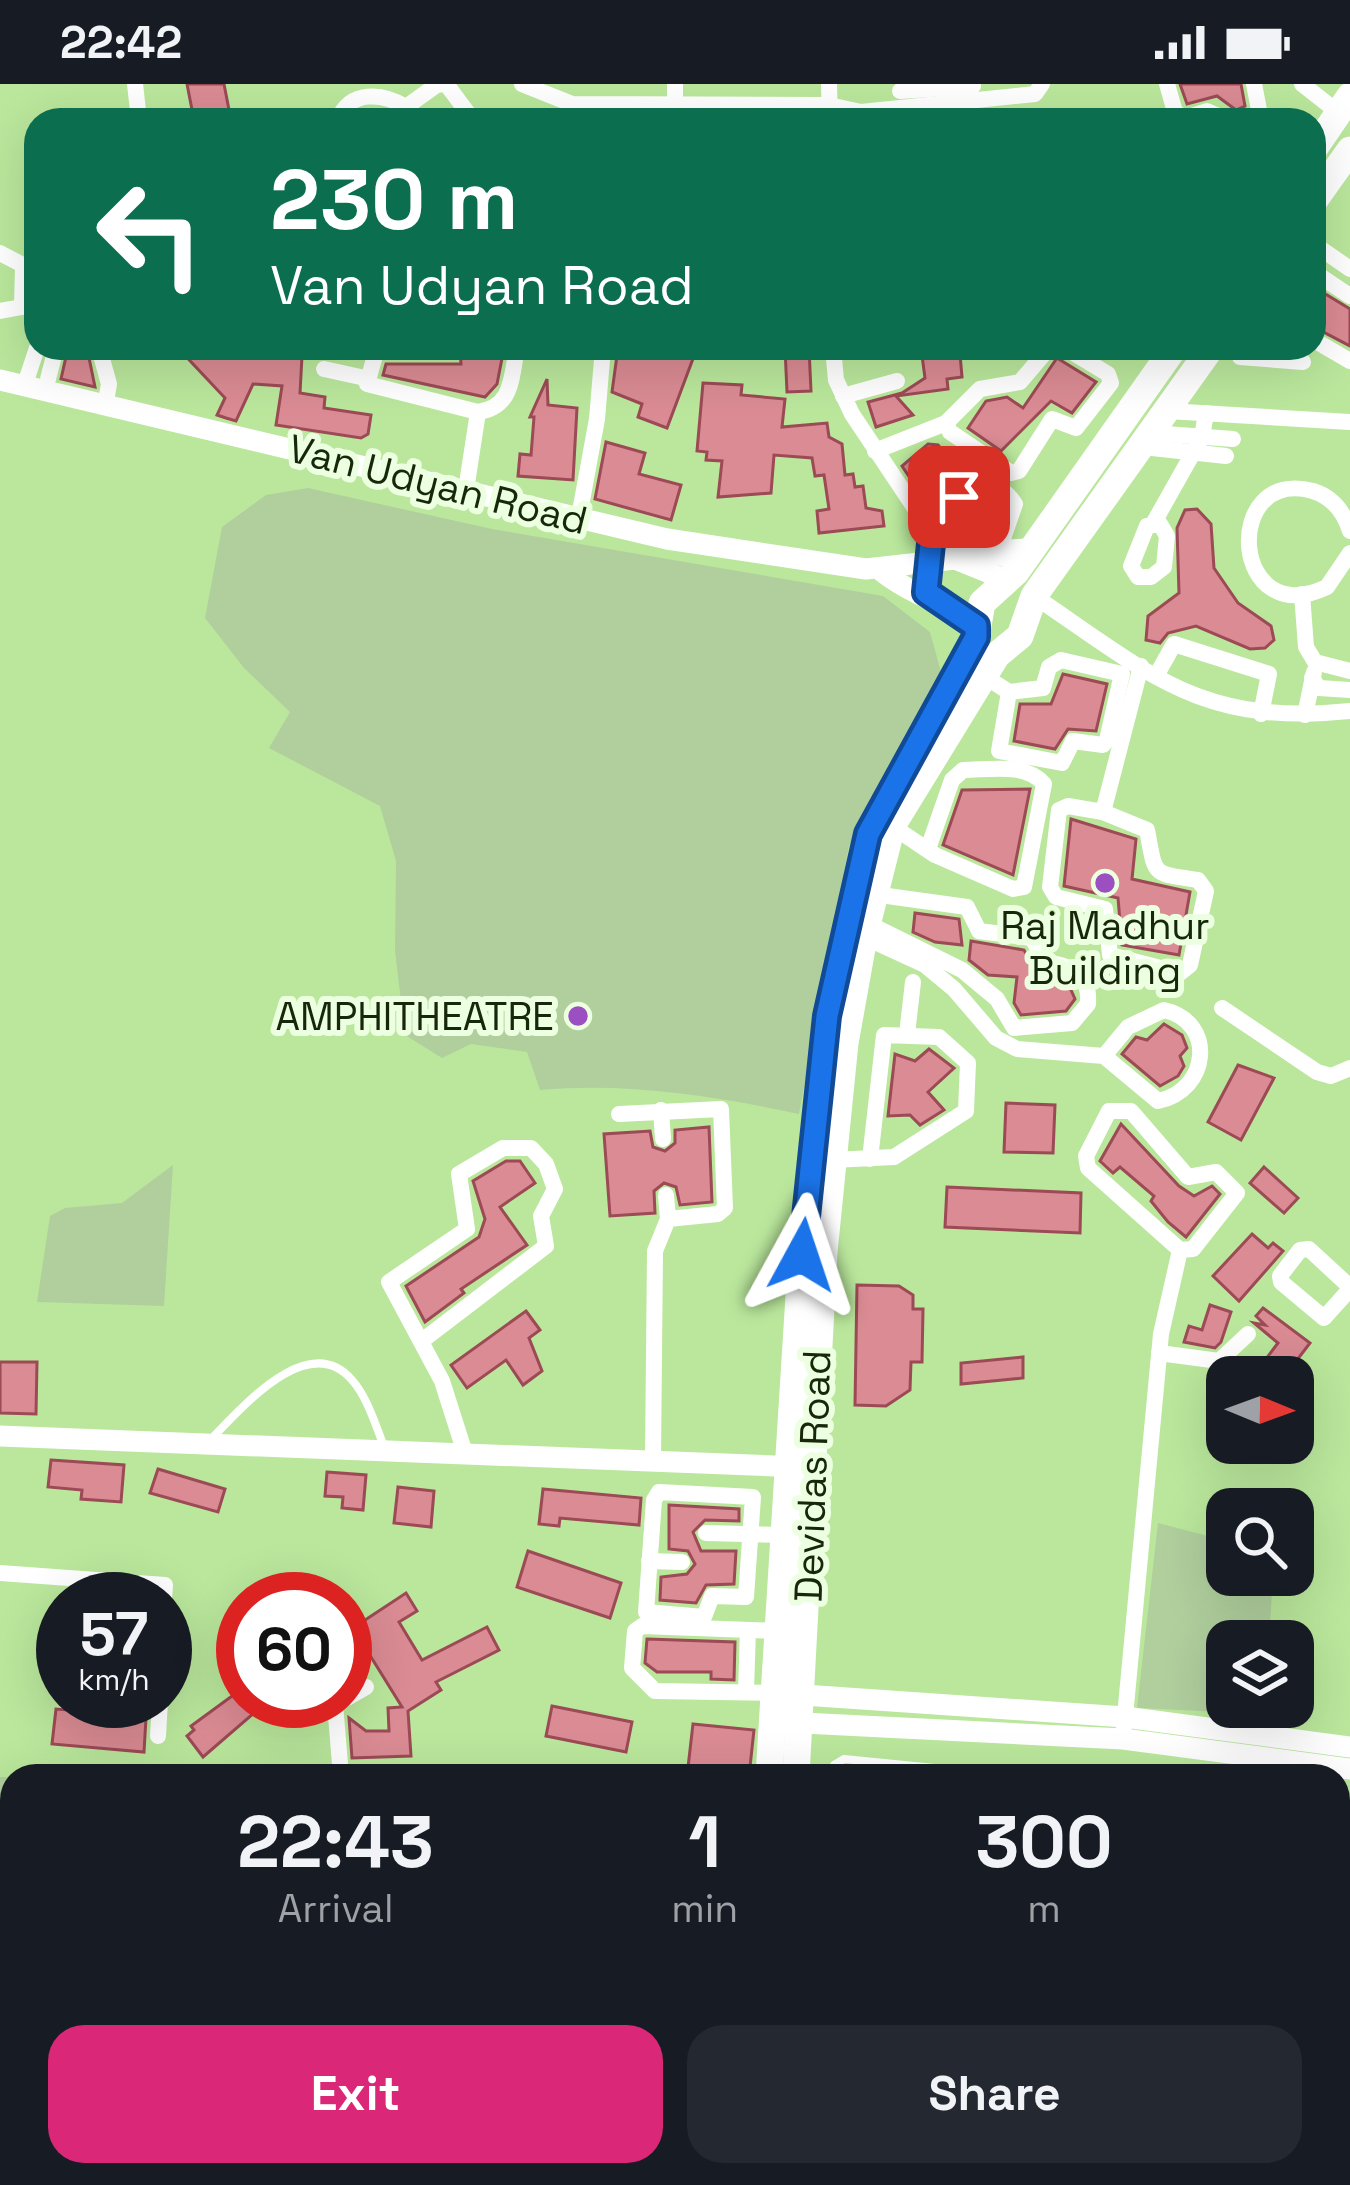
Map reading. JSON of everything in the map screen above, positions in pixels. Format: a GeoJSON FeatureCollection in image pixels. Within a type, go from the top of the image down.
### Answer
{"type":"FeatureCollection","features":[{"type":"Feature","properties":{"kind":"main road"},"geometry":{"type":"LineString","coordinates":[[1326,131],[1344,105]]}},
{"type":"Feature","properties":{"kind":"main road"},"geometry":{"type":"LineString","coordinates":[[1326,184],[1350,150]]}},
{"type":"Feature","properties":{"kind":"main road","name":"Devidas Road"},"geometry":{"type":"LineString","coordinates":[[795,1764],[779,1631],[784,1534],[800,1467],[832,1160],[873,894],[892,826],[983,648],[982,603],[999,568],[1029,552],[1165,360]]}},
{"type":"Feature","properties":{"kind":"main road","name":"Devidas Road"},"geometry":{"type":"LineString","coordinates":[[773,1764],[789,1708],[812,1132],[848,902],[868,834],[983,648],[1020,636],[1034,596],[1203,360]]}},
{"type":"Feature","properties":{"kind":"main road"},"geometry":{"type":"LineString","coordinates":[[932,546],[999,568],[1034,596]]}},
{"type":"Feature","properties":{"kind":"street"},"geometry":{"type":"LineString","coordinates":[[415,108],[438,84],[447,85],[464,108]]}},
{"type":"Feature","properties":{"kind":"street"},"geometry":{"type":"LineString","coordinates":[[522,84],[572,104],[606,95],[649,101],[675,95]]}},
{"type":"Feature","properties":{"kind":"street"},"geometry":{"type":"LineString","coordinates":[[718,105],[720,84]]}},
{"type":"Feature","properties":{"kind":"street"},"geometry":{"type":"LineString","coordinates":[[870,108],[900,94],[973,90],[1035,94],[1042,84]]}},
{"type":"Feature","properties":{"kind":"street"},"geometry":{"type":"LineString","coordinates":[[1302,84],[1344,105]]}},
{"type":"Feature","properties":{"kind":"street"},"geometry":{"type":"LineString","coordinates":[[350,108],[360,98],[374,95],[398,108]]}},
{"type":"Feature","properties":{"kind":"street"},"geometry":{"type":"LineString","coordinates":[[710,108],[766,108]]}},
{"type":"Feature","properties":{"kind":"street"},"geometry":{"type":"LineString","coordinates":[[0,311],[22,307],[24,298]]}},
{"type":"Feature","properties":{"kind":"street"},"geometry":{"type":"LineString","coordinates":[[36,382],[43,360]]}},
{"type":"Feature","properties":{"kind":"street"},"geometry":{"type":"LineString","coordinates":[[102,360],[109,384],[106,401]]}},
{"type":"Feature","properties":{"kind":"street"},"geometry":{"type":"LineString","coordinates":[[373,360],[367,384],[478,412],[506,401],[515,360]]}},
{"type":"Feature","properties":{"kind":"street"},"geometry":{"type":"LineString","coordinates":[[579,517],[597,419],[602,360]]}},
{"type":"Feature","properties":{"kind":"street"},"geometry":{"type":"LineString","coordinates":[[836,360],[843,396],[932,546]]}},
{"type":"Feature","properties":{"kind":"street"},"geometry":{"type":"LineString","coordinates":[[875,451],[946,423],[980,388],[1021,382],[1039,360]]}},
{"type":"Feature","properties":{"kind":"street"},"geometry":{"type":"LineString","coordinates":[[946,423],[950,432],[1011,473],[1019,471],[1052,419],[1076,428],[1111,383],[1108,374],[1085,360]]}},
{"type":"Feature","properties":{"kind":"street"},"geometry":{"type":"LineString","coordinates":[[1272,360],[1303,362]]}},
{"type":"Feature","properties":{"kind":"street"},"geometry":{"type":"LineString","coordinates":[[324,369],[365,378]]}},
{"type":"Feature","properties":{"kind":"street","name":"Van Udyan Road"},"geometry":{"type":"LineString","coordinates":[[0,380],[36,382],[579,517],[814,564],[879,568],[932,546]]}},
{"type":"Feature","properties":{"kind":"street"},"geometry":{"type":"LineString","coordinates":[[843,396],[897,381]]}},
{"type":"Feature","properties":{"kind":"street"},"geometry":{"type":"LineString","coordinates":[[466,490],[478,412]]}},
{"type":"Feature","properties":{"kind":"street"},"geometry":{"type":"LineString","coordinates":[[1157,428],[1202,431],[1279,420],[1350,422]]}},
{"type":"Feature","properties":{"kind":"street"},"geometry":{"type":"LineString","coordinates":[[1157,428],[1202,431],[1229,447]]}},
{"type":"Feature","properties":{"kind":"street"},"geometry":{"type":"LineString","coordinates":[[1153,524],[1202,431]]}},
{"type":"Feature","properties":{"kind":"street"},"geometry":{"type":"LineString","coordinates":[[926,592],[932,546],[959,497],[981,486],[997,487],[1015,504],[999,568]]}},
{"type":"Feature","properties":{"kind":"street"},"geometry":{"type":"LineString","coordinates":[[1350,531],[1333,502],[1303,490],[1271,497],[1255,513],[1247,534],[1252,566],[1275,589],[1302,594],[1335,580],[1350,554]]}},
{"type":"Feature","properties":{"kind":"street","name":"Van Udyan Road"},"geometry":{"type":"LineString","coordinates":[[879,568],[900,586],[926,592],[983,648]]}},
{"type":"Feature","properties":{"kind":"street"},"geometry":{"type":"LineString","coordinates":[[1302,594],[1306,647],[1315,662],[1350,671]]}},
{"type":"Feature","properties":{"kind":"street"},"geometry":{"type":"LineString","coordinates":[[1034,596],[1136,669],[1201,700],[1261,714],[1311,691],[1350,690]]}},
{"type":"Feature","properties":{"kind":"street"},"geometry":{"type":"LineString","coordinates":[[983,648],[1009,692],[999,751],[1062,763],[1073,741],[1102,745],[1136,669],[1174,644],[1269,674],[1261,714]]}},
{"type":"Feature","properties":{"kind":"street"},"geometry":{"type":"LineString","coordinates":[[1009,692],[1036,692],[1049,667],[1060,660],[1136,669]]}},
{"type":"Feature","properties":{"kind":"street"},"geometry":{"type":"LineString","coordinates":[[1102,812],[1136,669]]}},
{"type":"Feature","properties":{"kind":"street"},"geometry":{"type":"LineString","coordinates":[[1311,691],[1350,710]]}},
{"type":"Feature","properties":{"kind":"street"},"geometry":{"type":"LineString","coordinates":[[892,826],[929,846],[935,855],[1012,889],[1024,887],[1044,784],[1038,776],[1014,769],[963,770],[949,788],[929,846]]}},
{"type":"Feature","properties":{"kind":"street"},"geometry":{"type":"LineString","coordinates":[[919,778],[949,788]]}},
{"type":"Feature","properties":{"kind":"street"},"geometry":{"type":"LineString","coordinates":[[1068,806],[1102,812],[1147,830],[1151,867],[1158,874],[1198,880],[1206,891],[1190,965],[1180,973],[1110,955],[1105,909],[1055,898],[1050,887],[1060,810],[1068,806]]}},
{"type":"Feature","properties":{"kind":"street"},"geometry":{"type":"LineString","coordinates":[[866,930],[908,940],[988,990],[1014,1028],[1072,1023],[1088,1004],[1081,974],[1073,966],[1045,962],[1032,938],[980,931],[967,907],[873,894]]}},
{"type":"Feature","properties":{"kind":"street"},"geometry":{"type":"LineString","coordinates":[[908,940],[914,900]]}},
{"type":"Feature","properties":{"kind":"street"},"geometry":{"type":"LineString","coordinates":[[866,930],[925,965],[954,989],[996,1038],[1017,1049],[1105,1056],[1158,1100],[1179,1097],[1194,1081],[1200,1037],[1195,1027],[1164,1010],[1128,1027],[1105,1056]]}},
{"type":"Feature","properties":{"kind":"street"},"geometry":{"type":"LineString","coordinates":[[907,1034],[913,982]]}},
{"type":"Feature","properties":{"kind":"street"},"geometry":{"type":"LineString","coordinates":[[1222,1008],[1317,1072],[1331,1076],[1350,1068]]}},
{"type":"Feature","properties":{"kind":"street"},"geometry":{"type":"LineString","coordinates":[[832,1160],[870,1159],[894,1157],[967,1111],[968,1063],[939,1037],[884,1036],[870,1159]]}},
{"type":"Feature","properties":{"kind":"street"},"geometry":{"type":"LineString","coordinates":[[619,1114],[721,1109],[728,1188],[725,1208],[718,1214],[668,1219]]}},
{"type":"Feature","properties":{"kind":"street"},"geometry":{"type":"LineString","coordinates":[[661,1110],[663,1139]]}},
{"type":"Feature","properties":{"kind":"street"},"geometry":{"type":"LineString","coordinates":[[1109,1111],[1131,1111],[1188,1177],[1216,1172],[1237,1193],[1193,1249],[1180,1250],[1088,1168],[1086,1156],[1109,1111]]}},
{"type":"Feature","properties":{"kind":"street"},"geometry":{"type":"LineString","coordinates":[[423,1340],[546,1246],[541,1216],[555,1189],[546,1164],[531,1148],[502,1148],[459,1174],[467,1228],[389,1282],[423,1340],[464,1450]]}},
{"type":"Feature","properties":{"kind":"street"},"geometry":{"type":"LineString","coordinates":[[653,1460],[652,1268],[668,1219],[666,1195]]}},
{"type":"Feature","properties":{"kind":"street"},"geometry":{"type":"LineString","coordinates":[[1124,1728],[1160,1353],[1180,1250]]}},
{"type":"Feature","properties":{"kind":"street"},"geometry":{"type":"LineString","coordinates":[[1160,1353],[1219,1361],[1248,1334]]}},
{"type":"Feature","properties":{"kind":"street"},"geometry":{"type":"LineString","coordinates":[[0,1436],[464,1450],[800,1467]]}},
{"type":"Feature","properties":{"kind":"street"},"geometry":{"type":"LineString","coordinates":[[659,1492],[746,1492],[753,1497],[752,1534],[751,1593],[712,1596],[704,1617],[646,1612],[653,1500],[659,1492]]}},
{"type":"Feature","properties":{"kind":"street"},"geometry":{"type":"LineString","coordinates":[[706,1534],[784,1534]]}},
{"type":"Feature","properties":{"kind":"street"},"geometry":{"type":"LineString","coordinates":[[650,1561],[682,1562]]}},
{"type":"Feature","properties":{"kind":"street"},"geometry":{"type":"LineString","coordinates":[[0,1573],[36,1576]]}},
{"type":"Feature","properties":{"kind":"street"},"geometry":{"type":"LineString","coordinates":[[748,1630],[746,1690],[741,1697],[655,1691],[632,1668],[634,1631],[642,1626],[779,1631]]}},
{"type":"Feature","properties":{"kind":"street"},"geometry":{"type":"LineString","coordinates":[[746,1690],[789,1708],[1124,1728],[1294,1751],[1334,1764]]}},
{"type":"Feature","properties":{"kind":"street"},"geometry":{"type":"LineString","coordinates":[[158,1728],[158,1736]]}},
{"type":"Feature","properties":{"kind":"street"},"geometry":{"type":"LineString","coordinates":[[337,1728],[340,1764]]}},
{"type":"Feature","properties":{"kind":"street"},"geometry":{"type":"LineString","coordinates":[[1294,1751],[1350,1747]]}},
{"type":"Feature","properties":{"kind":"lane"},"geometry":{"type":"LineString","coordinates":[[206,1444],[262,1388],[314,1365],[337,1368],[350,1376],[386,1451]]}},
{"type":"Feature","properties":{"kind":"lane"},"geometry":{"type":"LineString","coordinates":[[836,1764],[844,1759],[894,1764]]}},
{"type":"Feature","properties":{"kind":"green space"},"geometry":{"type":"Polygon","coordinates":[[[308,488],[492,529],[883,596],[930,632],[941,672],[849,846],[799,1114],[671,1092],[540,1090],[527,1052],[471,1044],[442,1058],[405,1035],[395,951],[396,861],[380,806],[269,748],[290,712],[244,668],[205,618],[222,527],[266,495],[308,488]]]}},
{"type":"Feature","properties":{"kind":"green space"},"geometry":{"type":"Polygon","coordinates":[[[173,1165],[164,1306],[37,1302],[50,1216],[65,1208],[122,1203],[173,1165]]]}},
{"type":"Feature","properties":{"kind":"green space"},"geometry":{"type":"Polygon","coordinates":[[[1158,1523],[1206,1536],[1206,1596],[1272,1596],[1270,1620],[1206,1620],[1206,1711],[1137,1708],[1158,1523]]]}},
{"type":"Feature","properties":{"kind":"building"},"geometry":{"type":"Polygon","coordinates":[[[187,84],[224,84],[229,108],[192,108],[187,84]]]}},
{"type":"Feature","properties":{"kind":"building"},"geometry":{"type":"Polygon","coordinates":[[[1180,84],[1241,84],[1245,106],[1233,108],[1217,96],[1187,104],[1180,84]]]}},
{"type":"Feature","properties":{"kind":"building"},"geometry":{"type":"Polygon","coordinates":[[[1326,294],[1350,309],[1350,346],[1326,333],[1326,294]]]}},
{"type":"Feature","properties":{"kind":"building"},"geometry":{"type":"Polygon","coordinates":[[[65,360],[89,360],[95,387],[61,379],[65,360]]]}},
{"type":"Feature","properties":{"kind":"building"},"geometry":{"type":"Polygon","coordinates":[[[189,360],[302,360],[300,393],[325,397],[324,408],[371,415],[368,434],[361,438],[276,425],[282,386],[253,384],[236,421],[217,415],[225,398],[189,360]]]}},
{"type":"Feature","properties":{"kind":"building"},"geometry":{"type":"Polygon","coordinates":[[[461,360],[502,360],[497,384],[485,397],[383,375],[386,364],[461,364],[461,360]]]}},
{"type":"Feature","properties":{"kind":"building"},"geometry":{"type":"Polygon","coordinates":[[[616,360],[692,360],[667,428],[638,417],[642,404],[612,392],[616,360]]]}},
{"type":"Feature","properties":{"kind":"building"},"geometry":{"type":"Polygon","coordinates":[[[786,360],[810,360],[811,391],[787,392],[786,360]]]}},
{"type":"Feature","properties":{"kind":"building"},"geometry":{"type":"Polygon","coordinates":[[[923,360],[961,360],[962,377],[947,379],[948,389],[896,396],[913,415],[876,427],[868,402],[902,393],[925,378],[923,360]]]}},
{"type":"Feature","properties":{"kind":"building"},"geometry":{"type":"Polygon","coordinates":[[[1056,360],[1096,382],[1072,413],[1051,401],[1001,451],[968,428],[986,401],[1007,397],[1023,408],[1056,360]]]}},
{"type":"Feature","properties":{"kind":"building"},"geometry":{"type":"Polygon","coordinates":[[[547,379],[548,405],[577,408],[573,480],[518,476],[520,454],[531,455],[534,417],[530,417],[547,379]]]}},
{"type":"Feature","properties":{"kind":"building"},"geometry":{"type":"Polygon","coordinates":[[[703,383],[742,385],[741,395],[785,399],[782,427],[827,423],[829,437],[842,444],[845,475],[853,474],[855,487],[863,486],[866,508],[882,511],[884,526],[819,533],[817,511],[829,509],[824,475],[815,476],[812,458],[774,455],[771,493],[718,497],[722,461],[706,460],[707,452],[697,451],[703,383]]]}},
{"type":"Feature","properties":{"kind":"building"},"geometry":{"type":"Polygon","coordinates":[[[606,442],[645,453],[639,474],[681,485],[671,520],[595,499],[606,442]]]}},
{"type":"Feature","properties":{"kind":"building"},"geometry":{"type":"Polygon","coordinates":[[[928,444],[938,445],[967,479],[932,511],[902,466],[928,444]]]}},
{"type":"Feature","properties":{"kind":"building"},"geometry":{"type":"Polygon","coordinates":[[[1197,509],[1211,524],[1214,568],[1238,603],[1271,626],[1274,640],[1265,648],[1250,649],[1196,626],[1168,633],[1160,643],[1146,640],[1148,616],[1179,593],[1177,528],[1185,510],[1197,509]]]}},
{"type":"Feature","properties":{"kind":"building"},"geometry":{"type":"Polygon","coordinates":[[[1063,674],[1107,684],[1096,731],[1068,729],[1055,749],[1014,741],[1020,704],[1051,704],[1063,674]]]}},
{"type":"Feature","properties":{"kind":"building"},"geometry":{"type":"Polygon","coordinates":[[[1030,789],[1013,875],[943,845],[962,790],[1030,789]]]}},
{"type":"Feature","properties":{"kind":"building","name":"Raj Madhur Building"},"geometry":{"type":"Polygon","coordinates":[[[1071,819],[1136,839],[1132,879],[1190,892],[1179,955],[1122,945],[1118,898],[1064,886],[1071,819]]]}},
{"type":"Feature","properties":{"kind":"building"},"geometry":{"type":"Polygon","coordinates":[[[915,913],[959,919],[962,945],[935,942],[913,932],[915,913]]]}},
{"type":"Feature","properties":{"kind":"building"},"geometry":{"type":"Polygon","coordinates":[[[971,941],[1024,950],[1033,966],[1032,978],[1067,981],[1075,999],[1066,1011],[1021,1015],[1014,1003],[1017,977],[988,975],[969,960],[971,941]]]}},
{"type":"Feature","properties":{"kind":"building"},"geometry":{"type":"Polygon","coordinates":[[[1164,1024],[1182,1035],[1187,1048],[1180,1056],[1184,1066],[1178,1076],[1160,1086],[1122,1054],[1136,1037],[1147,1040],[1164,1024]]]}},
{"type":"Feature","properties":{"kind":"building"},"geometry":{"type":"Polygon","coordinates":[[[929,1049],[954,1068],[928,1092],[944,1110],[920,1125],[910,1115],[888,1116],[895,1054],[915,1061],[929,1049]]]}},
{"type":"Feature","properties":{"kind":"building"},"geometry":{"type":"Polygon","coordinates":[[[1238,1065],[1274,1078],[1241,1140],[1208,1122],[1238,1065]]]}},
{"type":"Feature","properties":{"kind":"building"},"geometry":{"type":"Polygon","coordinates":[[[1006,1103],[1055,1105],[1053,1153],[1004,1152],[1006,1103]]]}},
{"type":"Feature","properties":{"kind":"building"},"geometry":{"type":"Polygon","coordinates":[[[1121,1124],[1179,1186],[1194,1196],[1212,1186],[1220,1194],[1186,1237],[1151,1201],[1154,1196],[1120,1167],[1113,1173],[1100,1161],[1121,1124]]]}},
{"type":"Feature","properties":{"kind":"building"},"geometry":{"type":"Polygon","coordinates":[[[709,1127],[712,1202],[680,1205],[676,1187],[664,1183],[654,1191],[655,1213],[610,1216],[604,1134],[650,1131],[653,1147],[665,1151],[675,1143],[675,1130],[709,1127]]]}},
{"type":"Feature","properties":{"kind":"building"},"geometry":{"type":"Polygon","coordinates":[[[506,1161],[520,1161],[535,1183],[500,1207],[527,1245],[461,1289],[464,1293],[425,1322],[406,1286],[479,1237],[485,1219],[473,1181],[506,1161]]]}},
{"type":"Feature","properties":{"kind":"building"},"geometry":{"type":"Polygon","coordinates":[[[1264,1167],[1298,1198],[1284,1213],[1250,1183],[1264,1167]]]}},
{"type":"Feature","properties":{"kind":"building"},"geometry":{"type":"Polygon","coordinates":[[[947,1187],[1081,1193],[1080,1233],[945,1227],[947,1187]]]}},
{"type":"Feature","properties":{"kind":"building"},"geometry":{"type":"Polygon","coordinates":[[[1252,1234],[1268,1248],[1273,1243],[1283,1251],[1239,1301],[1213,1276],[1252,1234]]]}},
{"type":"Feature","properties":{"kind":"building"},"geometry":{"type":"Polygon","coordinates":[[[857,1285],[899,1286],[913,1295],[913,1309],[923,1309],[922,1362],[911,1362],[910,1390],[886,1406],[855,1405],[857,1285]]]}},
{"type":"Feature","properties":{"kind":"building"},"geometry":{"type":"Polygon","coordinates":[[[1210,1305],[1231,1312],[1221,1342],[1215,1348],[1184,1342],[1189,1326],[1202,1330],[1210,1305]]]}},
{"type":"Feature","properties":{"kind":"building"},"geometry":{"type":"Polygon","coordinates":[[[1263,1308],[1310,1343],[1300,1356],[1268,1356],[1278,1343],[1254,1323],[1265,1325],[1256,1316],[1263,1308]]]}},
{"type":"Feature","properties":{"kind":"building"},"geometry":{"type":"Polygon","coordinates":[[[526,1311],[540,1330],[529,1338],[542,1371],[523,1385],[506,1360],[467,1388],[451,1365],[526,1311]]]}},
{"type":"Feature","properties":{"kind":"building"},"geometry":{"type":"Polygon","coordinates":[[[1023,1357],[1023,1378],[961,1384],[961,1363],[1023,1357]]]}},
{"type":"Feature","properties":{"kind":"building"},"geometry":{"type":"Polygon","coordinates":[[[0,1362],[37,1362],[36,1414],[0,1413],[0,1362]]]}},
{"type":"Feature","properties":{"kind":"building"},"geometry":{"type":"Polygon","coordinates":[[[51,1460],[124,1465],[121,1502],[81,1499],[82,1490],[48,1487],[51,1460]]]}},
{"type":"Feature","properties":{"kind":"building"},"geometry":{"type":"Polygon","coordinates":[[[158,1469],[225,1489],[218,1512],[150,1493],[158,1469]]]}},
{"type":"Feature","properties":{"kind":"building"},"geometry":{"type":"Polygon","coordinates":[[[327,1472],[366,1475],[363,1510],[342,1508],[343,1497],[325,1496],[327,1472]]]}},
{"type":"Feature","properties":{"kind":"building"},"geometry":{"type":"Polygon","coordinates":[[[398,1487],[434,1491],[431,1527],[394,1523],[398,1487]]]}},
{"type":"Feature","properties":{"kind":"building"},"geometry":{"type":"Polygon","coordinates":[[[543,1489],[641,1498],[639,1525],[560,1518],[559,1526],[539,1524],[543,1489]]]}},
{"type":"Feature","properties":{"kind":"building"},"geometry":{"type":"Polygon","coordinates":[[[669,1505],[739,1509],[739,1521],[705,1520],[693,1532],[701,1551],[736,1551],[734,1584],[706,1585],[696,1603],[660,1600],[661,1577],[687,1574],[695,1564],[688,1551],[669,1549],[669,1505]]]}},
{"type":"Feature","properties":{"kind":"building"},"geometry":{"type":"Polygon","coordinates":[[[528,1551],[621,1583],[610,1618],[517,1587],[528,1551]]]}},
{"type":"Feature","properties":{"kind":"building"},"geometry":{"type":"Polygon","coordinates":[[[406,1593],[417,1611],[399,1622],[422,1660],[487,1627],[499,1650],[436,1682],[441,1690],[408,1711],[411,1756],[352,1758],[350,1728],[389,1731],[388,1708],[402,1707],[372,1659],[372,1615],[406,1593]]]}},
{"type":"Feature","properties":{"kind":"building"},"geometry":{"type":"Polygon","coordinates":[[[647,1639],[735,1642],[734,1680],[711,1679],[711,1672],[657,1672],[645,1663],[647,1639]]]}},
{"type":"Feature","properties":{"kind":"building"},"geometry":{"type":"Polygon","coordinates":[[[552,1706],[632,1722],[626,1752],[546,1736],[552,1706]]]}},
{"type":"Feature","properties":{"kind":"building"},"geometry":{"type":"Polygon","coordinates":[[[216,1708],[216,1728],[237,1728],[203,1757],[187,1736],[194,1730],[192,1725],[216,1708]]]}},
{"type":"Feature","properties":{"kind":"building"},"geometry":{"type":"Polygon","coordinates":[[[693,1724],[754,1730],[750,1764],[688,1764],[693,1724]]]}},
{"type":"Feature","properties":{"kind":"building"},"geometry":{"type":"Polygon","coordinates":[[[54,1728],[145,1728],[144,1752],[52,1744],[54,1728]]]}},
{"type":"Feature","properties":{"kind":"place","name":"Raj Madhur Building"},"geometry":{"type":"Point","coordinates":[1105,883]}},
{"type":"Feature","properties":{"kind":"place","name":"AMPHITHEATRE"},"geometry":{"type":"Point","coordinates":[578,1016]}},
{"type":"Feature","properties":{"kind":"route"},"geometry":{"type":"LineString","coordinates":[[802,1255],[827,1016],[848,902],[868,834],[976,637],[976,626],[926,592],[932,534],[959,497]]}}]}
